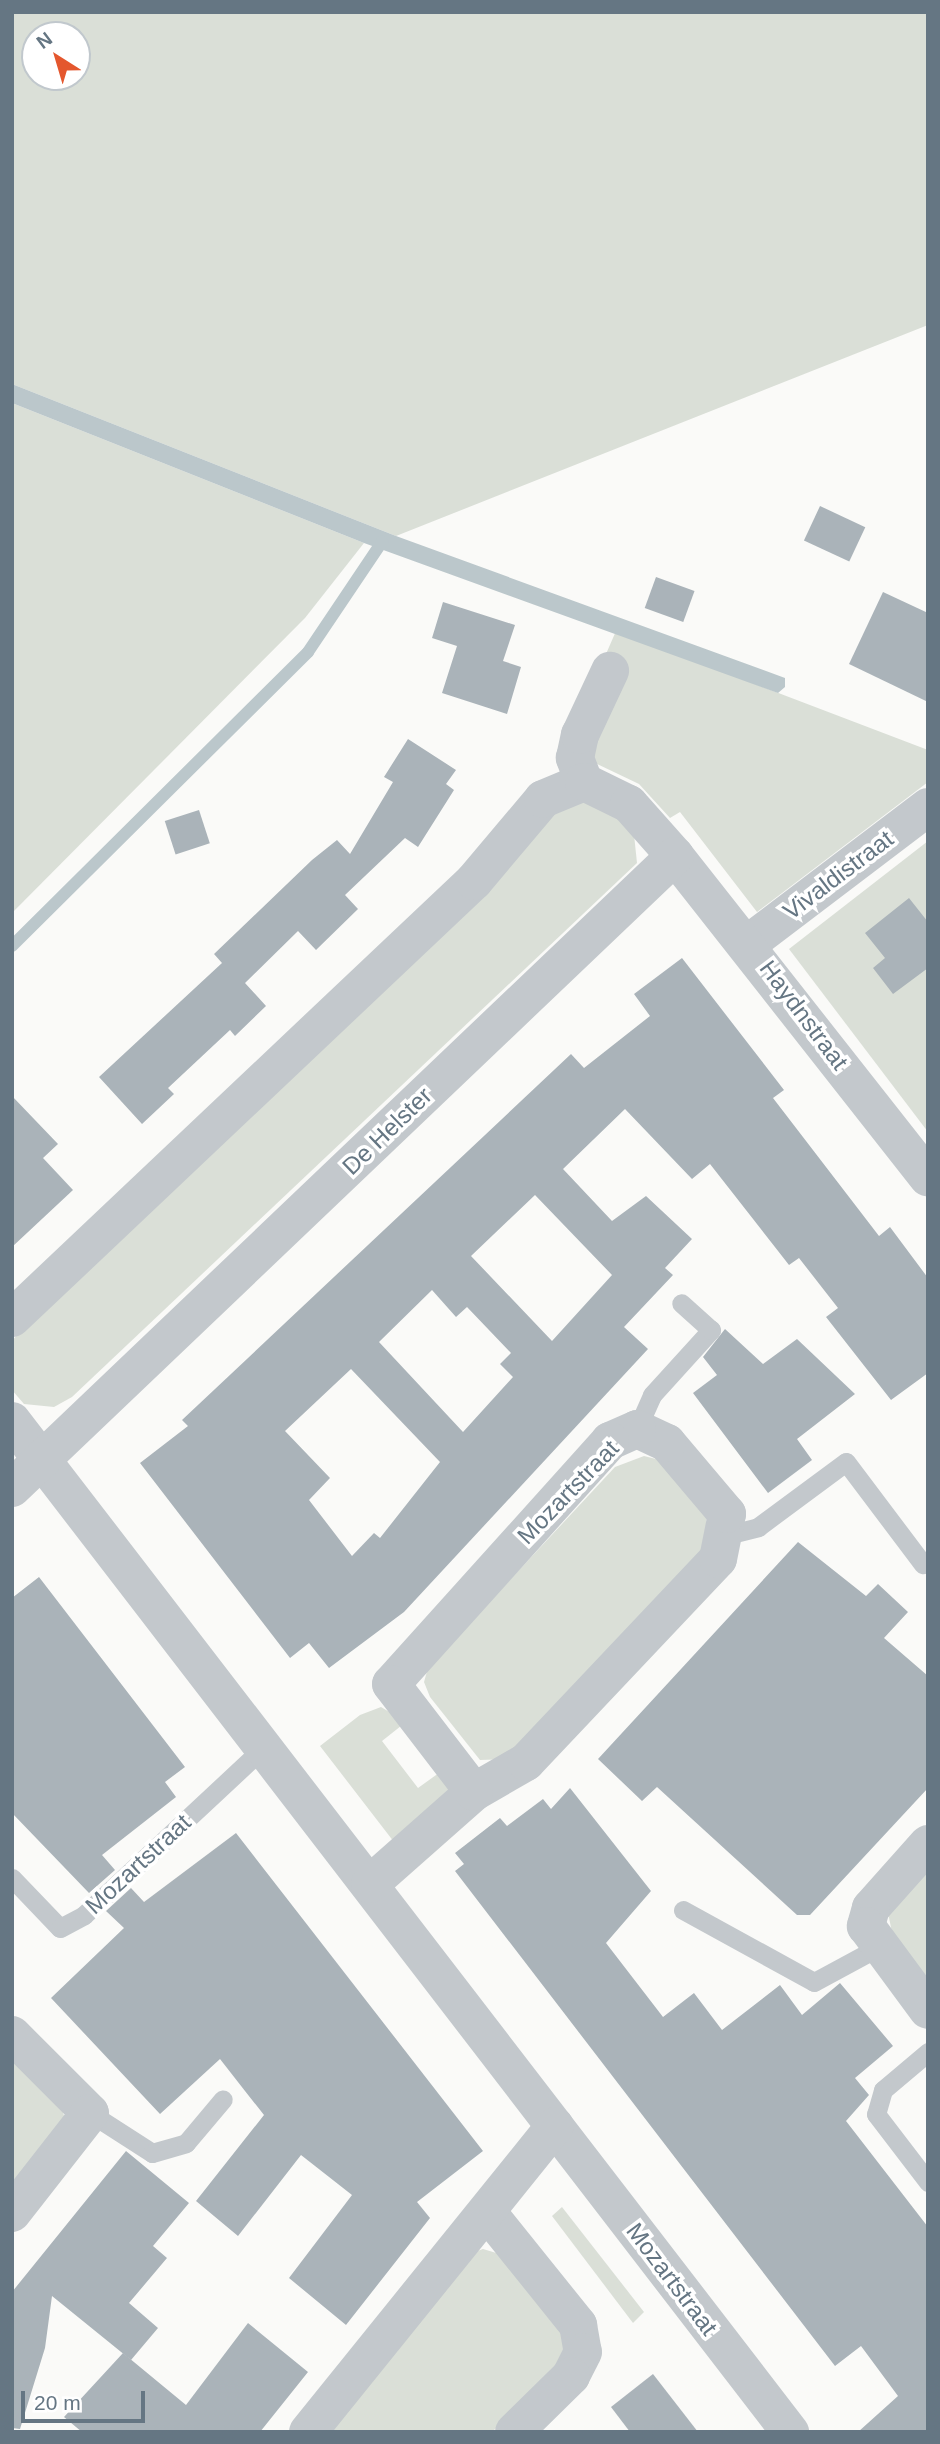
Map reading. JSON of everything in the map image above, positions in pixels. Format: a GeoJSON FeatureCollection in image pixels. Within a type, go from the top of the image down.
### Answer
{"type":"FeatureCollection","features":[{"type":"Feature","properties":{"kind":"street"},"geometry":{"type":"LineString","coordinates":[[610,671],[580,735],[575,758],[584,782],[629,804],[675,856]]}},
{"type":"Feature","properties":{"kind":"street"},"geometry":{"type":"LineString","coordinates":[[12,1318],[474,881],[544,799],[584,782]]}},
{"type":"Feature","properties":{"kind":"street","name":"Vivaldistraat"},"geometry":{"type":"LineString","coordinates":[[749,943],[928,807]]}},
{"type":"Feature","properties":{"kind":"street","name":"Haydnstraat"},"geometry":{"type":"LineString","coordinates":[[675,856],[749,943],[928,1177]]}},
{"type":"Feature","properties":{"kind":"street","name":"De Helster"},"geometry":{"type":"LineString","coordinates":[[12,1488],[675,856]]}},
{"type":"Feature","properties":{"kind":"street","name":"Mozartstraat"},"geometry":{"type":"LineString","coordinates":[[12,1421],[790,2432]]}},
{"type":"Feature","properties":{"kind":"street","name":"Mozartstraat"},"geometry":{"type":"LineString","coordinates":[[474,1792],[391,1684],[610,1441],[638,1429],[667,1443],[727,1514],[727,1535]]}},
{"type":"Feature","properties":{"kind":"street"},"geometry":{"type":"LineString","coordinates":[[370,1884],[474,1792],[526,1762],[718,1559],[727,1535]]}},
{"type":"Feature","properties":{"kind":"street"},"geometry":{"type":"LineString","coordinates":[[928,1844],[871,1908],[866,1926],[877,1948],[928,2010]]}},
{"type":"Feature","properties":{"kind":"street"},"geometry":{"type":"LineString","coordinates":[[12,2035],[90,2113],[12,2213]]}},
{"type":"Feature","properties":{"kind":"street"},"geometry":{"type":"LineString","coordinates":[[308,2432],[488,2213],[555,2126]]}},
{"type":"Feature","properties":{"kind":"street"},"geometry":{"type":"LineString","coordinates":[[488,2213],[578,2325],[583,2352],[571,2376],[514,2432]]}},
{"type":"Feature","properties":{"kind":"lane"},"geometry":{"type":"LineString","coordinates":[[638,1429],[652,1395],[711,1329],[681,1303]]}},
{"type":"Feature","properties":{"kind":"lane"},"geometry":{"type":"LineString","coordinates":[[727,1535],[758,1527],[846,1462],[923,1564]]}},
{"type":"Feature","properties":{"kind":"lane","name":"Mozartstraat"},"geometry":{"type":"LineString","coordinates":[[12,1878],[60,1928],[84,1915],[264,1747]]}},
{"type":"Feature","properties":{"kind":"lane"},"geometry":{"type":"LineString","coordinates":[[683,1910],[814,1982],[877,1948]]}},
{"type":"Feature","properties":{"kind":"lane"},"geometry":{"type":"LineString","coordinates":[[928,2052],[883,2090],[876,2114],[928,2182]]}},
{"type":"Feature","properties":{"kind":"lane"},"geometry":{"type":"LineString","coordinates":[[90,2113],[152,2153],[186,2143],[223,2099]]}},
{"type":"Feature","properties":{"kind":"shaded area"},"geometry":{"type":"Polygon","coordinates":[[[12,12],[928,12],[928,325],[396,536],[12,384],[12,12]]]}},
{"type":"Feature","properties":{"kind":"shaded area"},"geometry":{"type":"Polygon","coordinates":[[[12,384],[396,536],[785,678],[785,687],[778,693],[364,543],[12,403],[12,384]]]}},
{"type":"Feature","properties":{"kind":"shaded area"},"geometry":{"type":"Polygon","coordinates":[[[12,403],[364,543],[305,618],[12,913],[12,403]]]}},
{"type":"Feature","properties":{"kind":"shaded area"},"geometry":{"type":"Polygon","coordinates":[[[616,631],[928,750],[928,782],[757,912],[680,812],[670,818],[639,784],[595,763],[589,745],[606,654],[616,631]]]}},
{"type":"Feature","properties":{"kind":"shaded area"},"geometry":{"type":"Polygon","coordinates":[[[578,802],[599,803],[633,825],[637,863],[72,1397],[54,1407],[24,1404],[12,1390],[12,1341],[26,1324],[545,818],[578,802]]]}},
{"type":"Feature","properties":{"kind":"shaded area"},"geometry":{"type":"Polygon","coordinates":[[[928,841],[928,1132],[789,949],[928,841]]]}},
{"type":"Feature","properties":{"kind":"shaded area"},"geometry":{"type":"Polygon","coordinates":[[[644,1456],[668,1462],[707,1513],[705,1546],[513,1759],[480,1760],[430,1697],[424,1682],[428,1668],[615,1467],[644,1456]]]}},
{"type":"Feature","properties":{"kind":"shaded area"},"geometry":{"type":"Polygon","coordinates":[[[381,1707],[406,1722],[382,1741],[418,1788],[443,1770],[449,1788],[445,1798],[394,1842],[320,1746],[360,1715],[381,1707]]]}},
{"type":"Feature","properties":{"kind":"shaded area"},"geometry":{"type":"Polygon","coordinates":[[[928,1859],[928,1981],[893,1937],[888,1913],[928,1859]]]}},
{"type":"Feature","properties":{"kind":"shaded area"},"geometry":{"type":"Polygon","coordinates":[[[12,2058],[58,2094],[66,2123],[12,2199],[12,2058]]]}},
{"type":"Feature","properties":{"kind":"shaded area"},"geometry":{"type":"Polygon","coordinates":[[[562,2207],[644,2312],[633,2323],[552,2216],[562,2207]]]}},
{"type":"Feature","properties":{"kind":"shaded area"},"geometry":{"type":"Polygon","coordinates":[[[483,2249],[503,2255],[560,2329],[567,2349],[556,2370],[492,2432],[324,2432],[469,2254],[483,2249]]]}},
{"type":"Feature","properties":{"kind":"building"},"geometry":{"type":"Polygon","coordinates":[[[820,506],[865,527],[849,562],[804,540],[820,506]]]}},
{"type":"Feature","properties":{"kind":"building"},"geometry":{"type":"Polygon","coordinates":[[[656,577],[695,591],[683,622],[645,608],[656,577]]]}},
{"type":"Feature","properties":{"kind":"building"},"geometry":{"type":"Polygon","coordinates":[[[883,592],[928,613],[928,702],[849,664],[883,592]]]}},
{"type":"Feature","properties":{"kind":"building"},"geometry":{"type":"Polygon","coordinates":[[[443,602],[515,625],[503,661],[521,667],[507,714],[442,693],[457,646],[432,638],[443,602]]]}},
{"type":"Feature","properties":{"kind":"building"},"geometry":{"type":"Polygon","coordinates":[[[408,739],[456,770],[446,784],[454,790],[418,847],[405,838],[345,895],[358,909],[316,950],[298,931],[245,983],[266,1006],[235,1036],[230,1030],[168,1088],[174,1094],[142,1124],[99,1077],[222,963],[214,954],[312,860],[337,840],[350,854],[393,782],[384,777],[408,739]]]}},
{"type":"Feature","properties":{"kind":"building"},"geometry":{"type":"Polygon","coordinates":[[[199,810],[210,843],[176,854],[165,821],[199,810]]]}},
{"type":"Feature","properties":{"kind":"building"},"geometry":{"type":"Polygon","coordinates":[[[909,898],[928,922],[928,968],[893,994],[873,968],[885,958],[865,933],[909,898]]]}},
{"type":"Feature","properties":{"kind":"building"},"geometry":{"type":"Polygon","coordinates":[[[682,958],[784,1090],[773,1098],[879,1236],[890,1227],[928,1278],[928,1373],[891,1400],[826,1317],[838,1308],[799,1258],[789,1265],[710,1164],[692,1179],[625,1109],[563,1169],[612,1221],[646,1196],[692,1239],[665,1268],[673,1275],[624,1327],[648,1349],[404,1612],[329,1668],[309,1643],[290,1658],[140,1463],[188,1426],[182,1420],[571,1054],[584,1068],[650,1016],[634,994],[682,958]],[[535,1195],[471,1256],[552,1341],[612,1275],[535,1195]],[[432,1290],[379,1342],[463,1432],[513,1377],[500,1364],[511,1353],[467,1307],[456,1317],[432,1290]],[[351,1369],[285,1431],[330,1478],[309,1500],[352,1556],[374,1533],[380,1538],[440,1462],[351,1369]]]}},
{"type":"Feature","properties":{"kind":"building"},"geometry":{"type":"Polygon","coordinates":[[[12,1096],[58,1144],[43,1158],[73,1190],[12,1247],[12,1096]]]}},
{"type":"Feature","properties":{"kind":"building"},"geometry":{"type":"Polygon","coordinates":[[[725,1329],[763,1364],[797,1339],[855,1394],[797,1439],[812,1460],[768,1493],[693,1393],[717,1375],[703,1357],[725,1329]]]}},
{"type":"Feature","properties":{"kind":"building"},"geometry":{"type":"Polygon","coordinates":[[[798,1542],[866,1596],[878,1584],[908,1612],[884,1638],[928,1676],[928,1788],[810,1915],[797,1915],[657,1787],[642,1801],[598,1759],[798,1542]]]}},
{"type":"Feature","properties":{"kind":"building"},"geometry":{"type":"Polygon","coordinates":[[[39,1577],[185,1767],[165,1782],[176,1797],[102,1855],[115,1870],[89,1893],[12,1813],[12,1598],[39,1577]]]}},
{"type":"Feature","properties":{"kind":"building"},"geometry":{"type":"Polygon","coordinates":[[[570,1788],[651,1891],[606,1943],[663,2017],[694,1993],[722,2030],[780,1985],[802,2015],[840,1983],[893,2046],[855,2078],[869,2095],[846,2121],[928,2227],[928,2432],[858,2432],[898,2396],[861,2346],[835,2366],[455,1871],[464,1864],[455,1853],[500,1818],[507,1826],[543,1799],[551,1809],[570,1788]]]}},
{"type":"Feature","properties":{"kind":"building"},"geometry":{"type":"Polygon","coordinates":[[[236,1833],[483,2151],[417,2202],[430,2218],[346,2325],[289,2278],[352,2195],[301,2155],[238,2236],[196,2201],[264,2115],[220,2059],[160,2114],[51,1998],[124,1928],[106,1911],[131,1888],[144,1902],[236,1833]]]}},
{"type":"Feature","properties":{"kind":"building"},"geometry":{"type":"Polygon","coordinates":[[[126,2151],[189,2203],[153,2246],[167,2258],[129,2303],[158,2328],[131,2360],[52,2296],[45,2348],[20,2429],[12,2428],[12,2292],[126,2151]]]}},
{"type":"Feature","properties":{"kind":"building"},"geometry":{"type":"Polygon","coordinates":[[[248,2323],[308,2372],[260,2432],[82,2432],[64,2417],[123,2353],[186,2405],[248,2323]]]}},
{"type":"Feature","properties":{"kind":"building"},"geometry":{"type":"Polygon","coordinates":[[[653,2374],[698,2432],[630,2432],[611,2407],[653,2374]]]}},
{"type":"Feature","properties":{"kind":"waterway"},"geometry":{"type":"LineString","coordinates":[[12,946],[308,652],[382,542]]}}]}
